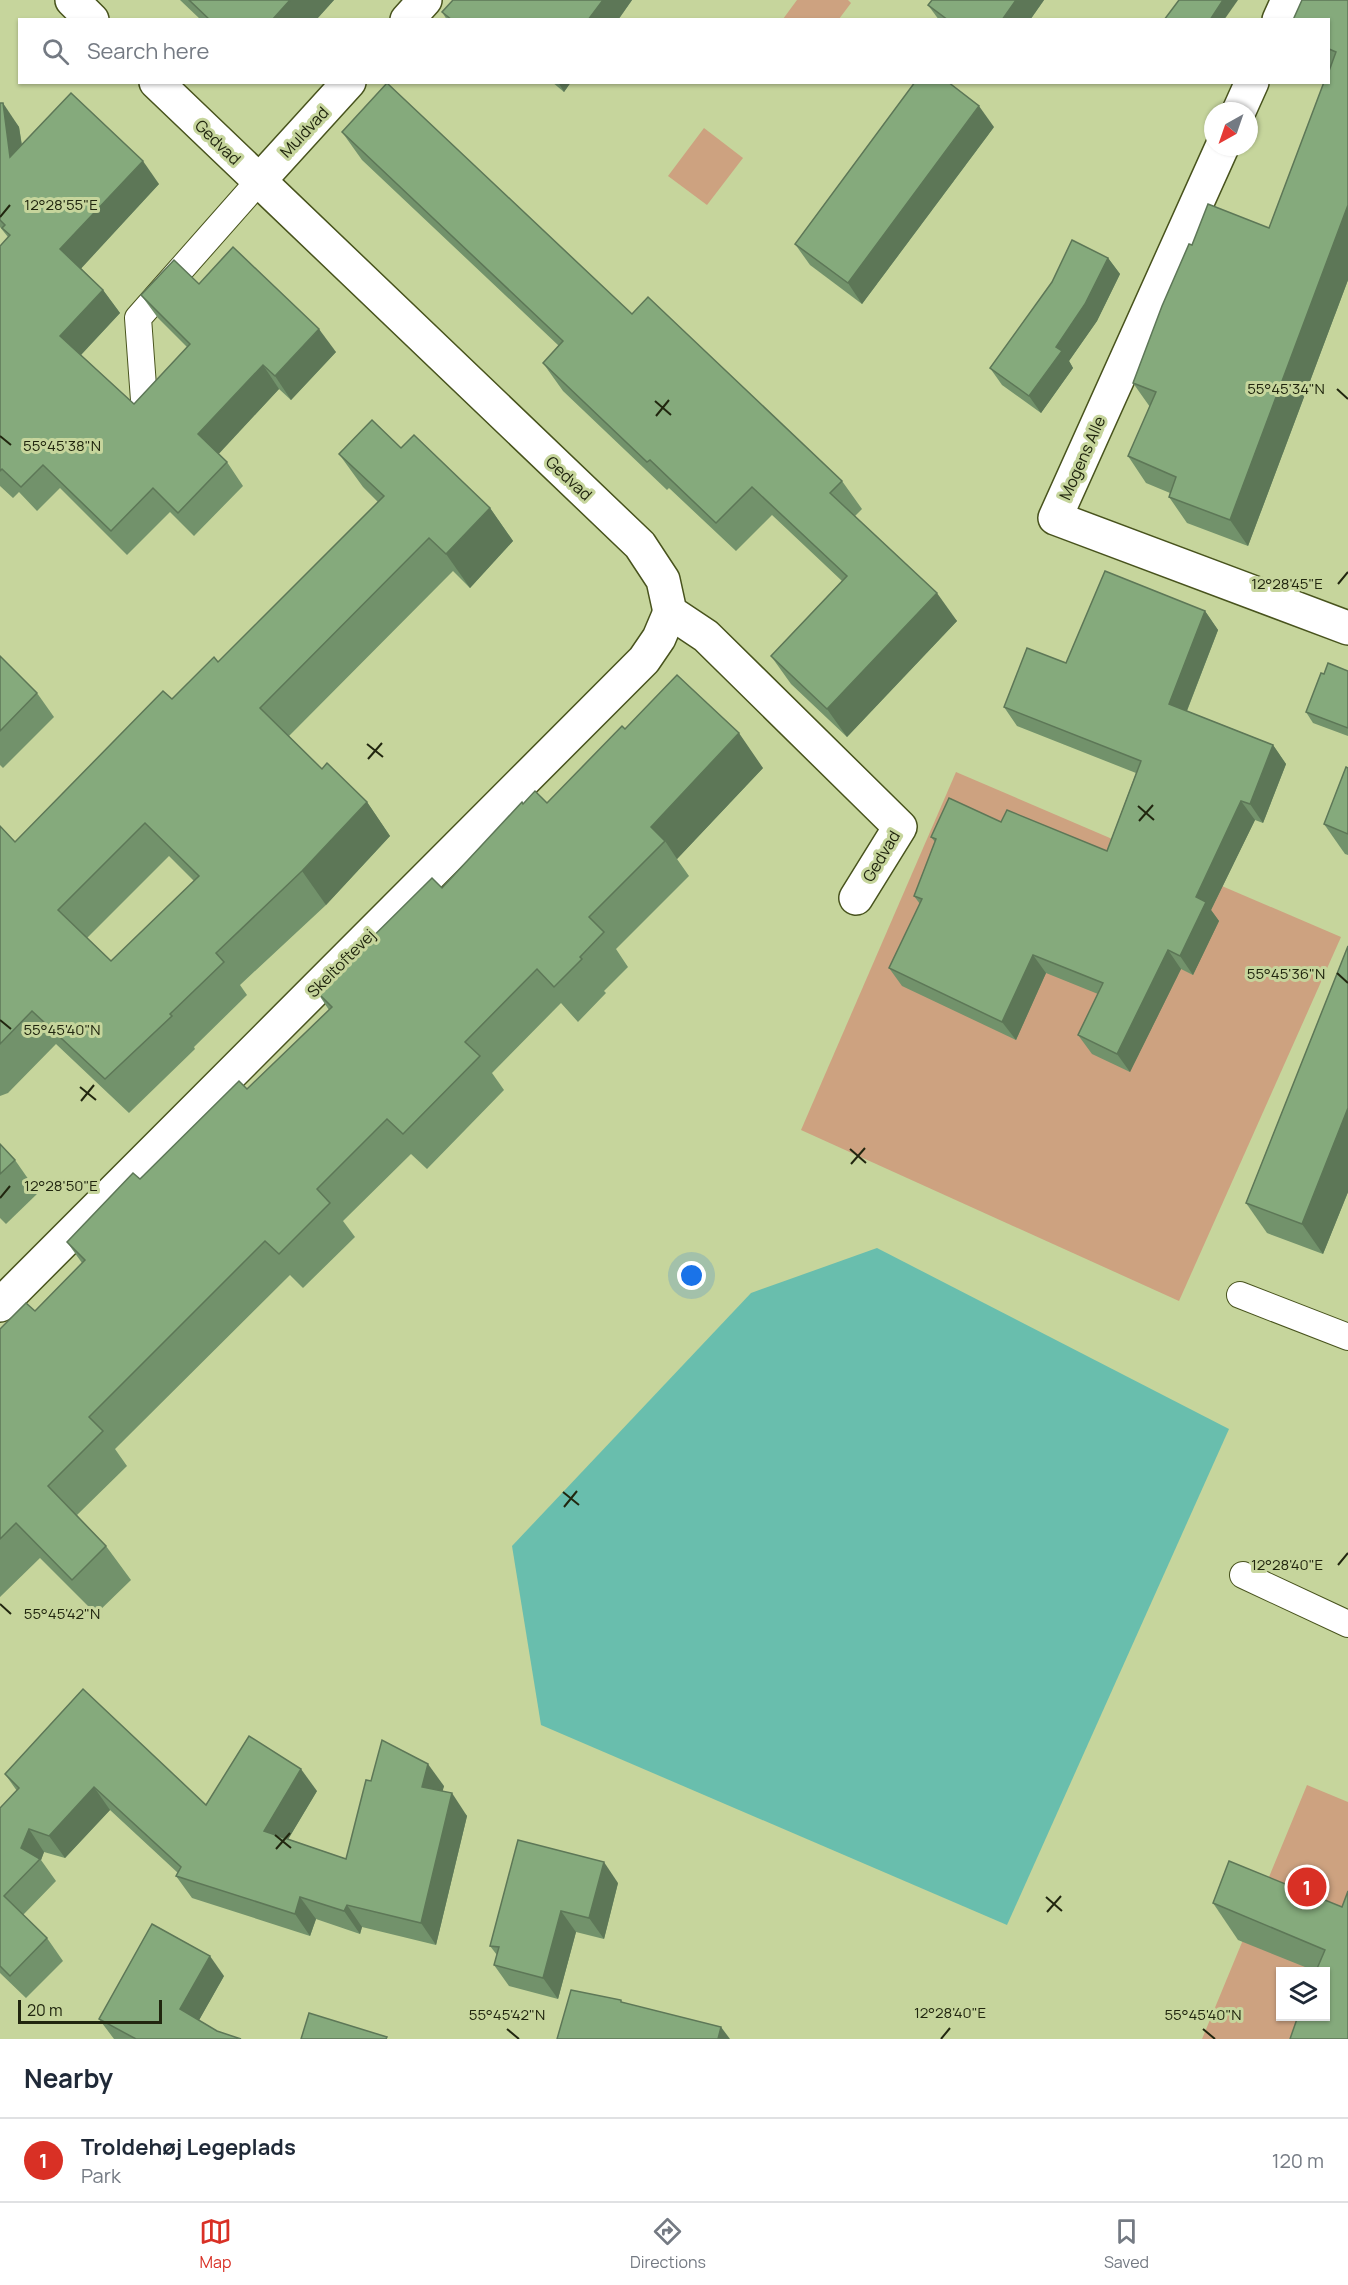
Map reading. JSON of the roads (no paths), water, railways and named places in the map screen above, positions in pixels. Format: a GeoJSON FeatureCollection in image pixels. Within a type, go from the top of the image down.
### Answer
{"type":"FeatureCollection","features":[{"type":"Feature","properties":{"kind":"street"},"geometry":{"type":"LineString","coordinates":[[72,0],[90,18]]}},
{"type":"Feature","properties":{"kind":"street"},"geometry":{"type":"LineString","coordinates":[[409,18],[425,0]]}},
{"type":"Feature","properties":{"kind":"street"},"geometry":{"type":"LineString","coordinates":[[1281,18],[1288,0]]}},
{"type":"Feature","properties":{"kind":"street","name":"Gedvad"},"geometry":{"type":"LineString","coordinates":[[158,84],[258,182],[640,544],[663,580],[670,612],[706,636],[900,827],[855,898]]}},
{"type":"Feature","properties":{"kind":"street","name":"Muldvad"},"geometry":{"type":"LineString","coordinates":[[258,182],[347,84]]}},
{"type":"Feature","properties":{"kind":"street"},"geometry":{"type":"LineString","coordinates":[[1243,102],[1251,84]]}},
{"type":"Feature","properties":{"kind":"street","name":"Mogens Alle"},"geometry":{"type":"LineString","coordinates":[[1218,156],[1055,518],[1348,628]]}},
{"type":"Feature","properties":{"kind":"street","name":"Skeltoftevej"},"geometry":{"type":"LineString","coordinates":[[0,1305],[644,660],[659,638],[670,612]]}},
{"type":"Feature","properties":{"kind":"lane"},"geometry":{"type":"LineString","coordinates":[[144,400],[138,318],[258,182]]}},
{"type":"Feature","properties":{"kind":"lane"},"geometry":{"type":"LineString","coordinates":[[1240,1295],[1348,1337]]}},
{"type":"Feature","properties":{"kind":"lane"},"geometry":{"type":"LineString","coordinates":[[1243,1575],[1348,1624]]}},
{"type":"Feature","properties":{"kind":"water"},"geometry":{"type":"Polygon","coordinates":[[[877,1248],[1229,1429],[1007,1925],[541,1725],[512,1546],[751,1293],[877,1248]]]}},
{"type":"Feature","properties":{"kind":"place","name":"Troldehøj Legeplads"},"geometry":{"type":"Point","coordinates":[1307,1887]}}]}
